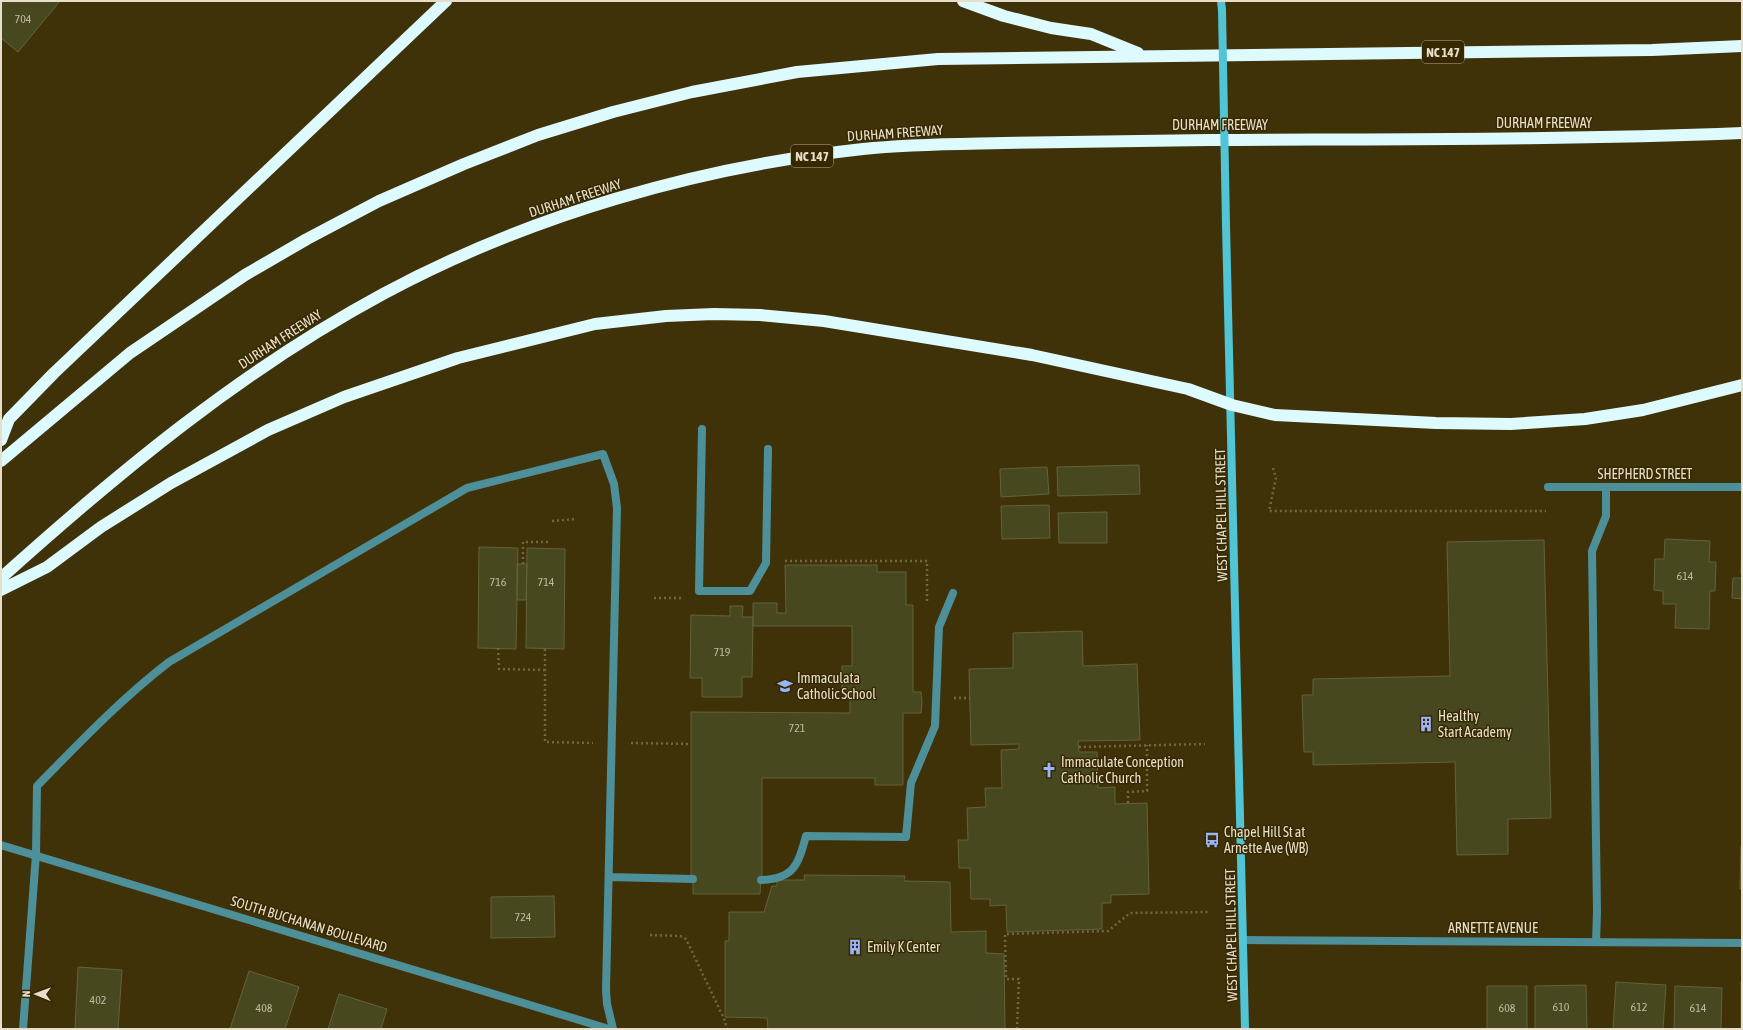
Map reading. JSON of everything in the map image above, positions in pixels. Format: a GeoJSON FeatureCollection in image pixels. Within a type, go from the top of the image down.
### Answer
{"type":"FeatureCollection","features":[{"type":"Feature","properties":{"kind":"highway"},"geometry":{"type":"LineString","coordinates":[[1,440],[8,419],[54,373],[446,1]]}},
{"type":"Feature","properties":{"kind":"highway"},"geometry":{"type":"LineString","coordinates":[[963,1],[1004,16],[1051,28],[1091,34],[1145,56]]}},
{"type":"Feature","properties":{"kind":"highway","name":"NC 147"},"geometry":{"type":"LineString","coordinates":[[1,460],[130,353],[245,275],[379,201],[464,164],[538,135],[614,112],[692,92],[797,72],[938,59],[1652,50],[1742,46]]}},
{"type":"Feature","properties":{"kind":"highway","name":"DURHAM FREEWAY"},"geometry":{"type":"LineString","coordinates":[[1,578],[88,500],[168,434],[250,375],[320,330],[385,293],[466,254],[544,223],[618,199],[696,178],[785,159],[864,148],[921,144],[1622,137],[1742,133]]}},
{"type":"Feature","properties":{"kind":"highway"},"geometry":{"type":"LineString","coordinates":[[1,590],[47,568],[101,527],[171,483],[268,430],[344,397],[458,358],[595,324],[666,316],[714,314],[760,315],[824,321],[1032,355],[1188,389],[1232,405],[1275,415],[1436,423],[1511,424],[1585,419],[1643,410],[1742,385]]}},
{"type":"Feature","properties":{"kind":"main road","name":"WEST CHAPEL HILL STREET"},"geometry":{"type":"LineString","coordinates":[[1221,1],[1232,405],[1245,1029]]}},
{"type":"Feature","properties":{"kind":"street"},"geometry":{"type":"LineString","coordinates":[[702,429],[699,591],[750,591],[766,563],[768,449]]}},
{"type":"Feature","properties":{"kind":"street"},"geometry":{"type":"LineString","coordinates":[[23,1029],[36,854],[37,786],[84,738],[151,676],[169,662],[467,488],[603,454],[614,484],[617,508],[606,990],[607,1004],[613,1029]]}},
{"type":"Feature","properties":{"kind":"street","name":"SHEPHERD STREET"},"geometry":{"type":"LineString","coordinates":[[1548,487],[1742,487]]}},
{"type":"Feature","properties":{"kind":"street"},"geometry":{"type":"LineString","coordinates":[[1596,942],[1597,912],[1592,552],[1606,516],[1606,487]]}},
{"type":"Feature","properties":{"kind":"street"},"geometry":{"type":"LineString","coordinates":[[760,880],[769,880],[787,874],[799,863],[806,836],[906,836],[910,783],[935,726],[939,627],[953,593]]}},
{"type":"Feature","properties":{"kind":"street","name":"SOUTH BUCHANAN BOULEVARD"},"geometry":{"type":"LineString","coordinates":[[1,844],[609,1029]]}},
{"type":"Feature","properties":{"kind":"street"},"geometry":{"type":"LineString","coordinates":[[609,877],[693,879]]}},
{"type":"Feature","properties":{"kind":"street","name":"ARNETTE AVENUE"},"geometry":{"type":"LineString","coordinates":[[1244,940],[1742,943]]}},
{"type":"Feature","properties":{"kind":"path"},"geometry":{"type":"LineString","coordinates":[[1273,468],[1276,478],[1269,511],[1546,511]]}},
{"type":"Feature","properties":{"kind":"path"},"geometry":{"type":"LineString","coordinates":[[552,521],[576,519]]}},
{"type":"Feature","properties":{"kind":"path"},"geometry":{"type":"LineString","coordinates":[[523,564],[523,542],[549,542]]}},
{"type":"Feature","properties":{"kind":"path"},"geometry":{"type":"LineString","coordinates":[[782,567],[783,561],[927,561],[927,608]]}},
{"type":"Feature","properties":{"kind":"path"},"geometry":{"type":"LineString","coordinates":[[654,598],[686,598]]}},
{"type":"Feature","properties":{"kind":"path"},"geometry":{"type":"LineString","coordinates":[[498,648],[499,670],[546,670]]}},
{"type":"Feature","properties":{"kind":"path"},"geometry":{"type":"LineString","coordinates":[[546,649],[545,742],[597,743]]}},
{"type":"Feature","properties":{"kind":"path"},"geometry":{"type":"LineString","coordinates":[[948,697],[970,698]]}},
{"type":"Feature","properties":{"kind":"path"},"geometry":{"type":"LineString","coordinates":[[625,743],[691,744]]}},
{"type":"Feature","properties":{"kind":"path"},"geometry":{"type":"LineString","coordinates":[[1079,747],[1205,744]]}},
{"type":"Feature","properties":{"kind":"path"},"geometry":{"type":"LineString","coordinates":[[1128,803],[1128,792],[1147,792],[1147,745]]}},
{"type":"Feature","properties":{"kind":"path"},"geometry":{"type":"LineString","coordinates":[[1017,1029],[1019,979],[1006,979],[1005,934],[1055,931],[1108,931],[1130,913],[1208,912]]}},
{"type":"Feature","properties":{"kind":"path"},"geometry":{"type":"LineString","coordinates":[[650,935],[680,936],[686,939],[726,1023],[725,1029]]}},
{"type":"Feature","properties":{"kind":"building"},"geometry":{"type":"Polygon","coordinates":[[[1,1],[60,1],[18,52],[1,38],[1,1]]]}},
{"type":"Feature","properties":{"kind":"building"},"geometry":{"type":"Polygon","coordinates":[[[1139,465],[1140,494],[1058,496],[1057,467],[1139,465]]]}},
{"type":"Feature","properties":{"kind":"building"},"geometry":{"type":"Polygon","coordinates":[[[1047,467],[1049,494],[1001,497],[1000,469],[1047,467]]]}},
{"type":"Feature","properties":{"kind":"building"},"geometry":{"type":"Polygon","coordinates":[[[1049,505],[1050,538],[1002,539],[1001,506],[1049,505]]]}},
{"type":"Feature","properties":{"kind":"building"},"geometry":{"type":"Polygon","coordinates":[[[1107,512],[1107,543],[1059,543],[1058,513],[1107,512]]]}},
{"type":"Feature","properties":{"kind":"building"},"geometry":{"type":"Polygon","coordinates":[[[1742,536],[1742,573],[1741,573],[1742,536]]]}},
{"type":"Feature","properties":{"kind":"building"},"geometry":{"type":"Polygon","coordinates":[[[1665,539],[1710,541],[1709,562],[1716,562],[1715,591],[1710,591],[1709,629],[1675,628],[1676,604],[1663,604],[1663,591],[1654,590],[1655,559],[1664,559],[1665,539]]]}},
{"type":"Feature","properties":{"kind":"building","name":"Healthy Start Academy"},"geometry":{"type":"Polygon","coordinates":[[[1544,540],[1551,818],[1508,819],[1508,854],[1457,855],[1455,762],[1313,765],[1313,752],[1304,752],[1302,695],[1313,695],[1313,679],[1450,676],[1447,542],[1544,540]]]}},
{"type":"Feature","properties":{"kind":"building"},"geometry":{"type":"Polygon","coordinates":[[[479,547],[518,548],[516,649],[478,648],[479,547]]]}},
{"type":"Feature","properties":{"kind":"building"},"geometry":{"type":"Polygon","coordinates":[[[527,548],[565,549],[564,649],[526,648],[527,548]]]}},
{"type":"Feature","properties":{"kind":"building"},"geometry":{"type":"Polygon","coordinates":[[[517,564],[527,564],[526,600],[517,600],[517,564]]]}},
{"type":"Feature","properties":{"kind":"building","name":"Immaculata Catholic School"},"geometry":{"type":"Polygon","coordinates":[[[785,565],[877,565],[877,572],[906,572],[906,605],[913,605],[913,692],[921,692],[922,702],[921,713],[903,713],[903,785],[875,785],[875,778],[762,778],[762,876],[760,894],[693,894],[693,875],[691,875],[691,712],[850,713],[850,691],[842,691],[842,666],[852,666],[852,626],[753,626],[753,603],[777,603],[777,613],[786,613],[785,565]]]}},
{"type":"Feature","properties":{"kind":"building"},"geometry":{"type":"Polygon","coordinates":[[[1733,578],[1742,578],[1742,599],[1732,598],[1733,578]]]}},
{"type":"Feature","properties":{"kind":"building"},"geometry":{"type":"Polygon","coordinates":[[[730,606],[743,606],[742,617],[753,617],[752,677],[742,677],[742,697],[702,697],[702,678],[690,678],[691,615],[730,616],[730,606]]]}},
{"type":"Feature","properties":{"kind":"building","name":"Immaculate Conception Catholic Church"},"geometry":{"type":"Polygon","coordinates":[[[1082,631],[1083,666],[1137,664],[1140,740],[1078,741],[1079,752],[1097,752],[1098,788],[1115,787],[1115,804],[1147,803],[1149,894],[1111,895],[1111,903],[1102,903],[1102,929],[1007,932],[1006,905],[990,906],[990,899],[971,899],[970,868],[959,868],[958,840],[968,840],[967,808],[986,807],[985,788],[1002,788],[1001,750],[1019,749],[1019,744],[971,745],[969,669],[1013,668],[1013,633],[1082,631]]]}},
{"type":"Feature","properties":{"kind":"building"},"geometry":{"type":"Polygon","coordinates":[[[1741,846],[1742,889],[1740,889],[1741,846]]]}},
{"type":"Feature","properties":{"kind":"building","name":"Emily K Center"},"geometry":{"type":"Polygon","coordinates":[[[804,875],[905,876],[904,881],[950,882],[951,932],[986,931],[986,953],[1004,954],[1005,1029],[768,1029],[767,1018],[725,1017],[725,941],[729,941],[729,912],[764,912],[772,886],[777,886],[777,880],[805,880],[804,875]]]}},
{"type":"Feature","properties":{"kind":"building"},"geometry":{"type":"Polygon","coordinates":[[[554,896],[555,937],[491,938],[491,897],[554,896]]]}},
{"type":"Feature","properties":{"kind":"building"},"geometry":{"type":"Polygon","coordinates":[[[78,967],[122,970],[118,1029],[75,1029],[78,967]]]}},
{"type":"Feature","properties":{"kind":"building"},"geometry":{"type":"Polygon","coordinates":[[[249,971],[299,987],[285,1029],[230,1029],[249,971]]]}},
{"type":"Feature","properties":{"kind":"building"},"geometry":{"type":"Polygon","coordinates":[[[1742,981],[1742,1029],[1741,1029],[1742,981]]]}},
{"type":"Feature","properties":{"kind":"building"},"geometry":{"type":"Polygon","coordinates":[[[1616,982],[1666,985],[1663,1029],[1613,1029],[1616,982]]]}},
{"type":"Feature","properties":{"kind":"building"},"geometry":{"type":"Polygon","coordinates":[[[1586,985],[1587,1029],[1535,1029],[1535,986],[1586,985]]]}},
{"type":"Feature","properties":{"kind":"building"},"geometry":{"type":"Polygon","coordinates":[[[1487,986],[1527,986],[1527,1029],[1487,1029],[1487,986]]]}},
{"type":"Feature","properties":{"kind":"building"},"geometry":{"type":"Polygon","coordinates":[[[1675,986],[1722,988],[1721,1029],[1674,1029],[1675,986]]]}},
{"type":"Feature","properties":{"kind":"building"},"geometry":{"type":"Polygon","coordinates":[[[339,994],[387,1009],[381,1029],[328,1029],[339,994]]]}},
{"type":"Feature","properties":{"kind":"place","name":"Immaculata Catholic School"},"geometry":{"type":"Point","coordinates":[785,686]}},
{"type":"Feature","properties":{"kind":"place","name":"Healthy Start Academy"},"geometry":{"type":"Point","coordinates":[1426,724]}},
{"type":"Feature","properties":{"kind":"place","name":"Immaculate Conception Catholic Church"},"geometry":{"type":"Point","coordinates":[1049,770]}},
{"type":"Feature","properties":{"kind":"place","name":"Chapel Hill St at Arnette Ave (WB)"},"geometry":{"type":"Point","coordinates":[1212,840]}},
{"type":"Feature","properties":{"kind":"place","name":"Emily K Center"},"geometry":{"type":"Point","coordinates":[855,947]}}]}
